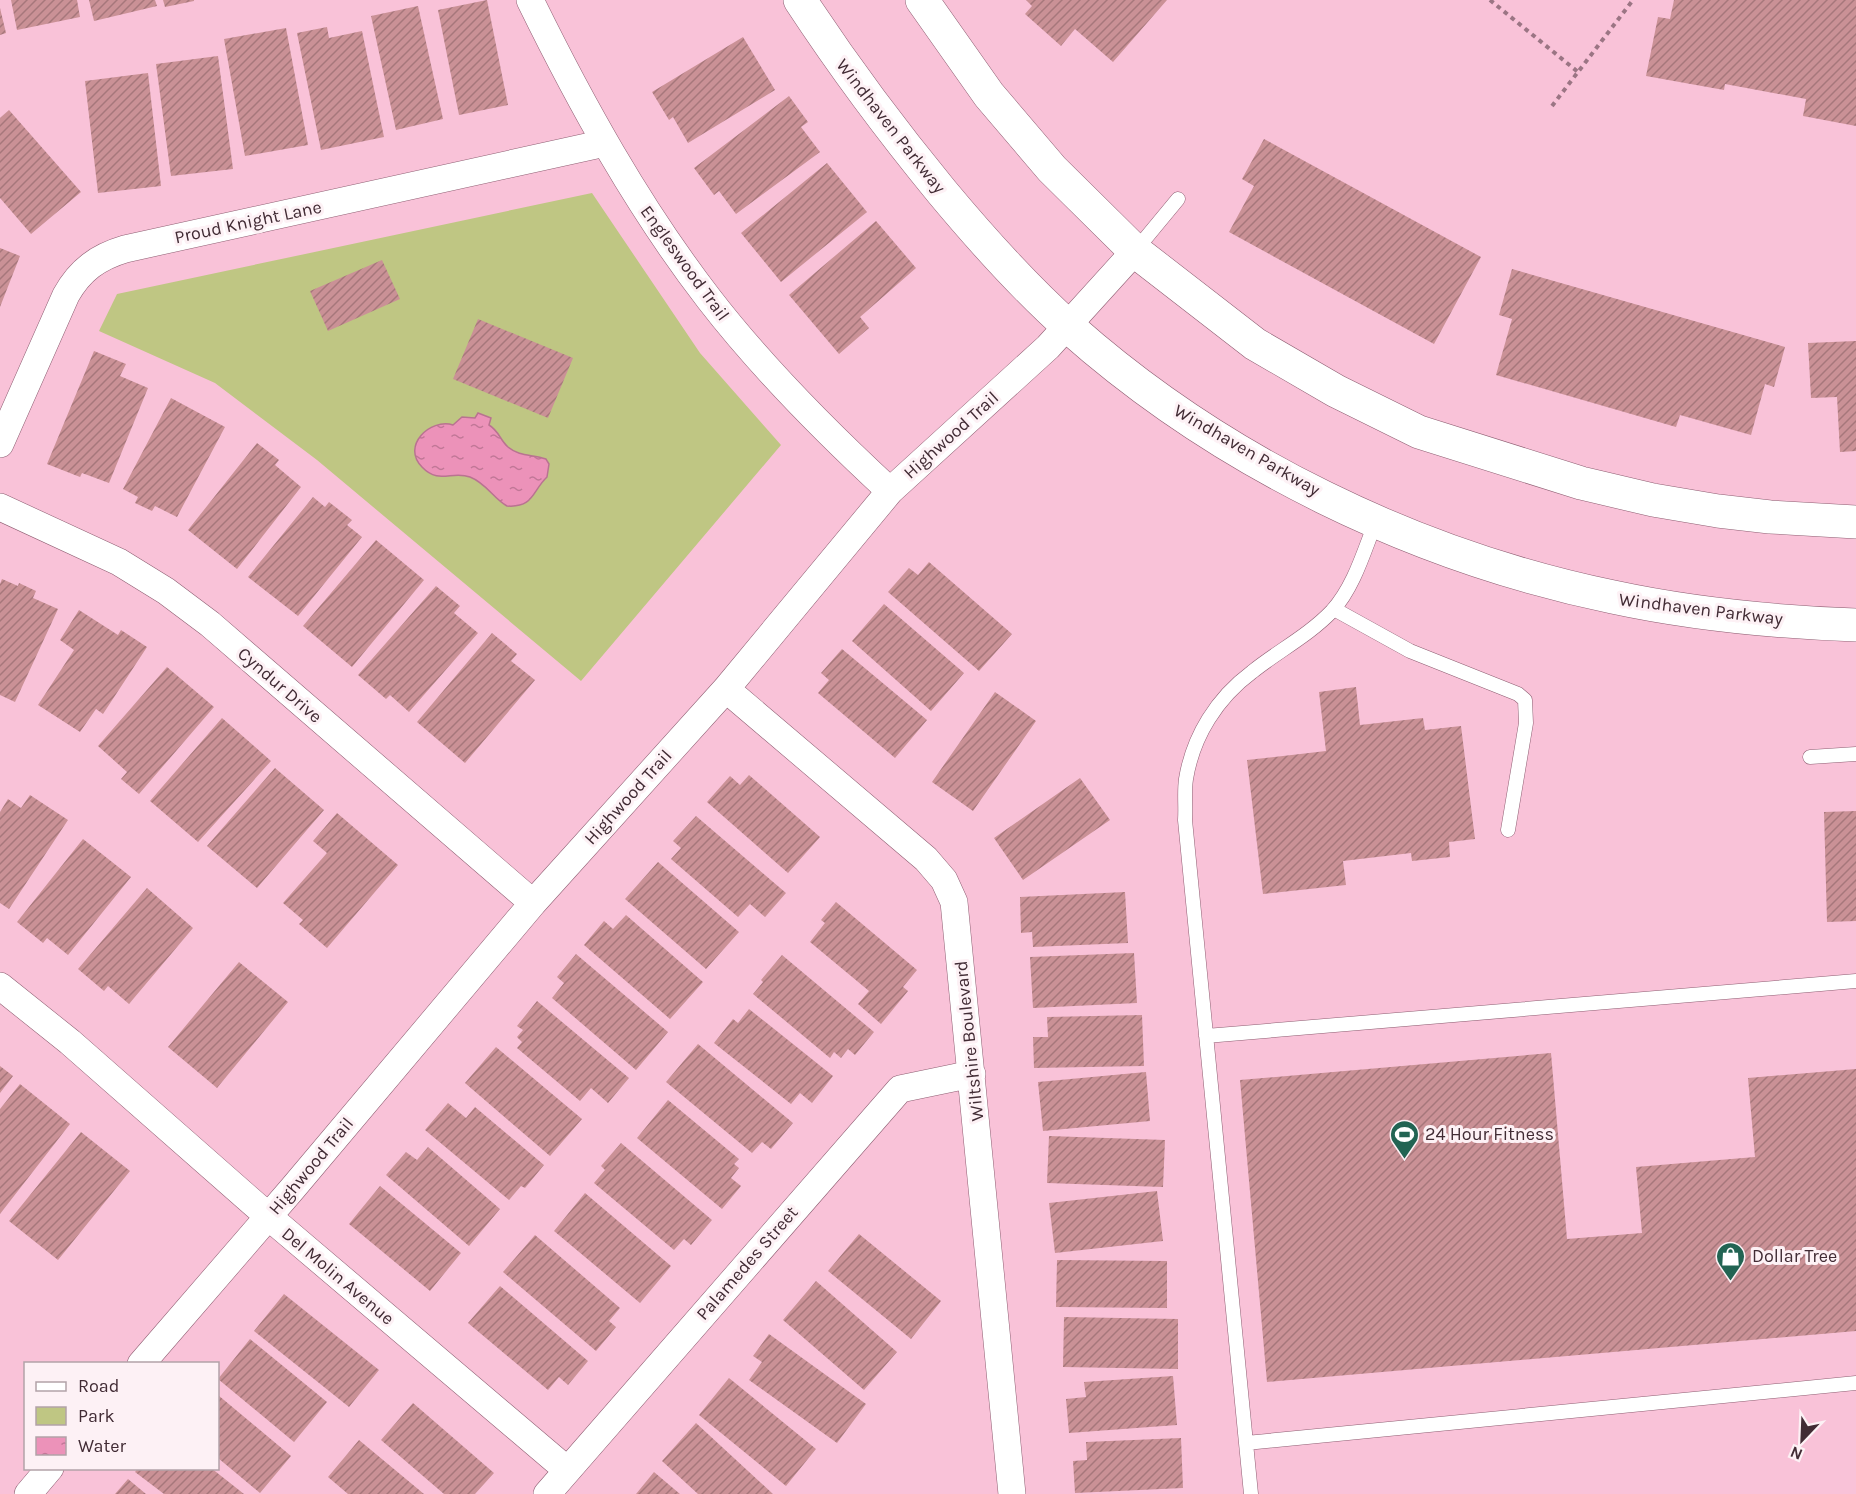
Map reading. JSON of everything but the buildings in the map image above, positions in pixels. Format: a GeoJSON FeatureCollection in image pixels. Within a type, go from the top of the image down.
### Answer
{"type":"FeatureCollection","features":[{"type":"Feature","properties":{"kind":"main road","name":"Windhaven Parkway"},"geometry":{"type":"LineString","coordinates":[[800,0],[839,60],[892,131],[1012,272],[1068,326],[1142,386],[1219,438],[1268,467],[1376,521],[1490,564],[1550,582],[1678,609],[1856,625]]}},
{"type":"Feature","properties":{"kind":"main road"},"geometry":{"type":"LineString","coordinates":[[922,0],[988,95],[1052,169],[1135,251],[1255,344],[1336,391],[1419,432],[1581,483],[1653,500],[1770,517],[1856,522]]}},
{"type":"Feature","properties":{"kind":"street","name":"Engleswood Trail"},"geometry":{"type":"LineString","coordinates":[[530,0],[560,61],[639,200],[709,299],[798,402],[890,491]]}},
{"type":"Feature","properties":{"kind":"street","name":"Proud Knight Lane"},"geometry":{"type":"LineString","coordinates":[[0,444],[66,295],[77,277],[100,258],[125,249],[605,143]]}},
{"type":"Feature","properties":{"kind":"street","name":"Highwood Trail"},"geometry":{"type":"LineString","coordinates":[[143,1362],[269,1217],[533,903],[726,689],[890,491],[1028,366],[1068,326],[1135,251]]}},
{"type":"Feature","properties":{"kind":"street","name":"Cyndur Drive"},"geometry":{"type":"LineString","coordinates":[[0,507],[118,562],[166,591],[210,624],[533,903]]}},
{"type":"Feature","properties":{"kind":"street","name":"Wiltshire Boulevard"},"geometry":{"type":"LineString","coordinates":[[726,689],[926,859],[944,880],[954,902],[1012,1494]]}},
{"type":"Feature","properties":{"kind":"street","name":"Del Molin Avenue"},"geometry":{"type":"LineString","coordinates":[[0,986],[70,1042],[269,1217],[567,1470]]}},
{"type":"Feature","properties":{"kind":"street","name":"Palamedes Street"},"geometry":{"type":"LineString","coordinates":[[547,1494],[900,1089],[972,1074]]}},
{"type":"Feature","properties":{"kind":"street"},"geometry":{"type":"LineString","coordinates":[[28,1494],[48,1470]]}},
{"type":"Feature","properties":{"kind":"lane"},"geometry":{"type":"LineString","coordinates":[[1135,251],[1178,199]]}},
{"type":"Feature","properties":{"kind":"lane"},"geometry":{"type":"LineString","coordinates":[[1251,1494],[1185,820],[1186,780],[1193,750],[1206,722],[1226,695],[1251,672],[1308,633],[1334,609],[1354,577],[1376,521]]}},
{"type":"Feature","properties":{"kind":"lane"},"geometry":{"type":"LineString","coordinates":[[1334,609],[1410,651],[1518,694],[1525,700],[1526,723],[1508,830]]}},
{"type":"Feature","properties":{"kind":"lane"},"geometry":{"type":"LineString","coordinates":[[1810,757],[1856,754]]}},
{"type":"Feature","properties":{"kind":"lane"},"geometry":{"type":"LineString","coordinates":[[1206,1036],[1856,981]]}},
{"type":"Feature","properties":{"kind":"lane"},"geometry":{"type":"LineString","coordinates":[[1246,1443],[1856,1383]]}},
{"type":"Feature","properties":{"kind":"path"},"geometry":{"type":"LineString","coordinates":[[1490,0],[1578,72]]}},
{"type":"Feature","properties":{"kind":"path"},"geometry":{"type":"LineString","coordinates":[[1552,106],[1633,0]]}},
{"type":"Feature","properties":{"kind":"green space"},"geometry":{"type":"Polygon","coordinates":[[[592,193],[700,353],[781,445],[581,681],[317,460],[215,383],[99,331],[117,294],[592,193]]]}},
{"type":"Feature","properties":{"kind":"water"},"geometry":{"type":"Polygon","coordinates":[[[478,413],[491,418],[489,425],[508,447],[522,454],[546,459],[549,464],[547,477],[532,498],[523,504],[507,506],[476,480],[463,475],[434,475],[422,467],[416,459],[417,443],[428,430],[444,424],[453,425],[462,417],[475,418],[478,413]]]}},
{"type":"Feature","properties":{"kind":"place","name":"24 Hour Fitness"},"geometry":{"type":"Point","coordinates":[1404,1160]}},
{"type":"Feature","properties":{"kind":"place","name":"Dollar Tree"},"geometry":{"type":"Point","coordinates":[1731,1282]}}]}
